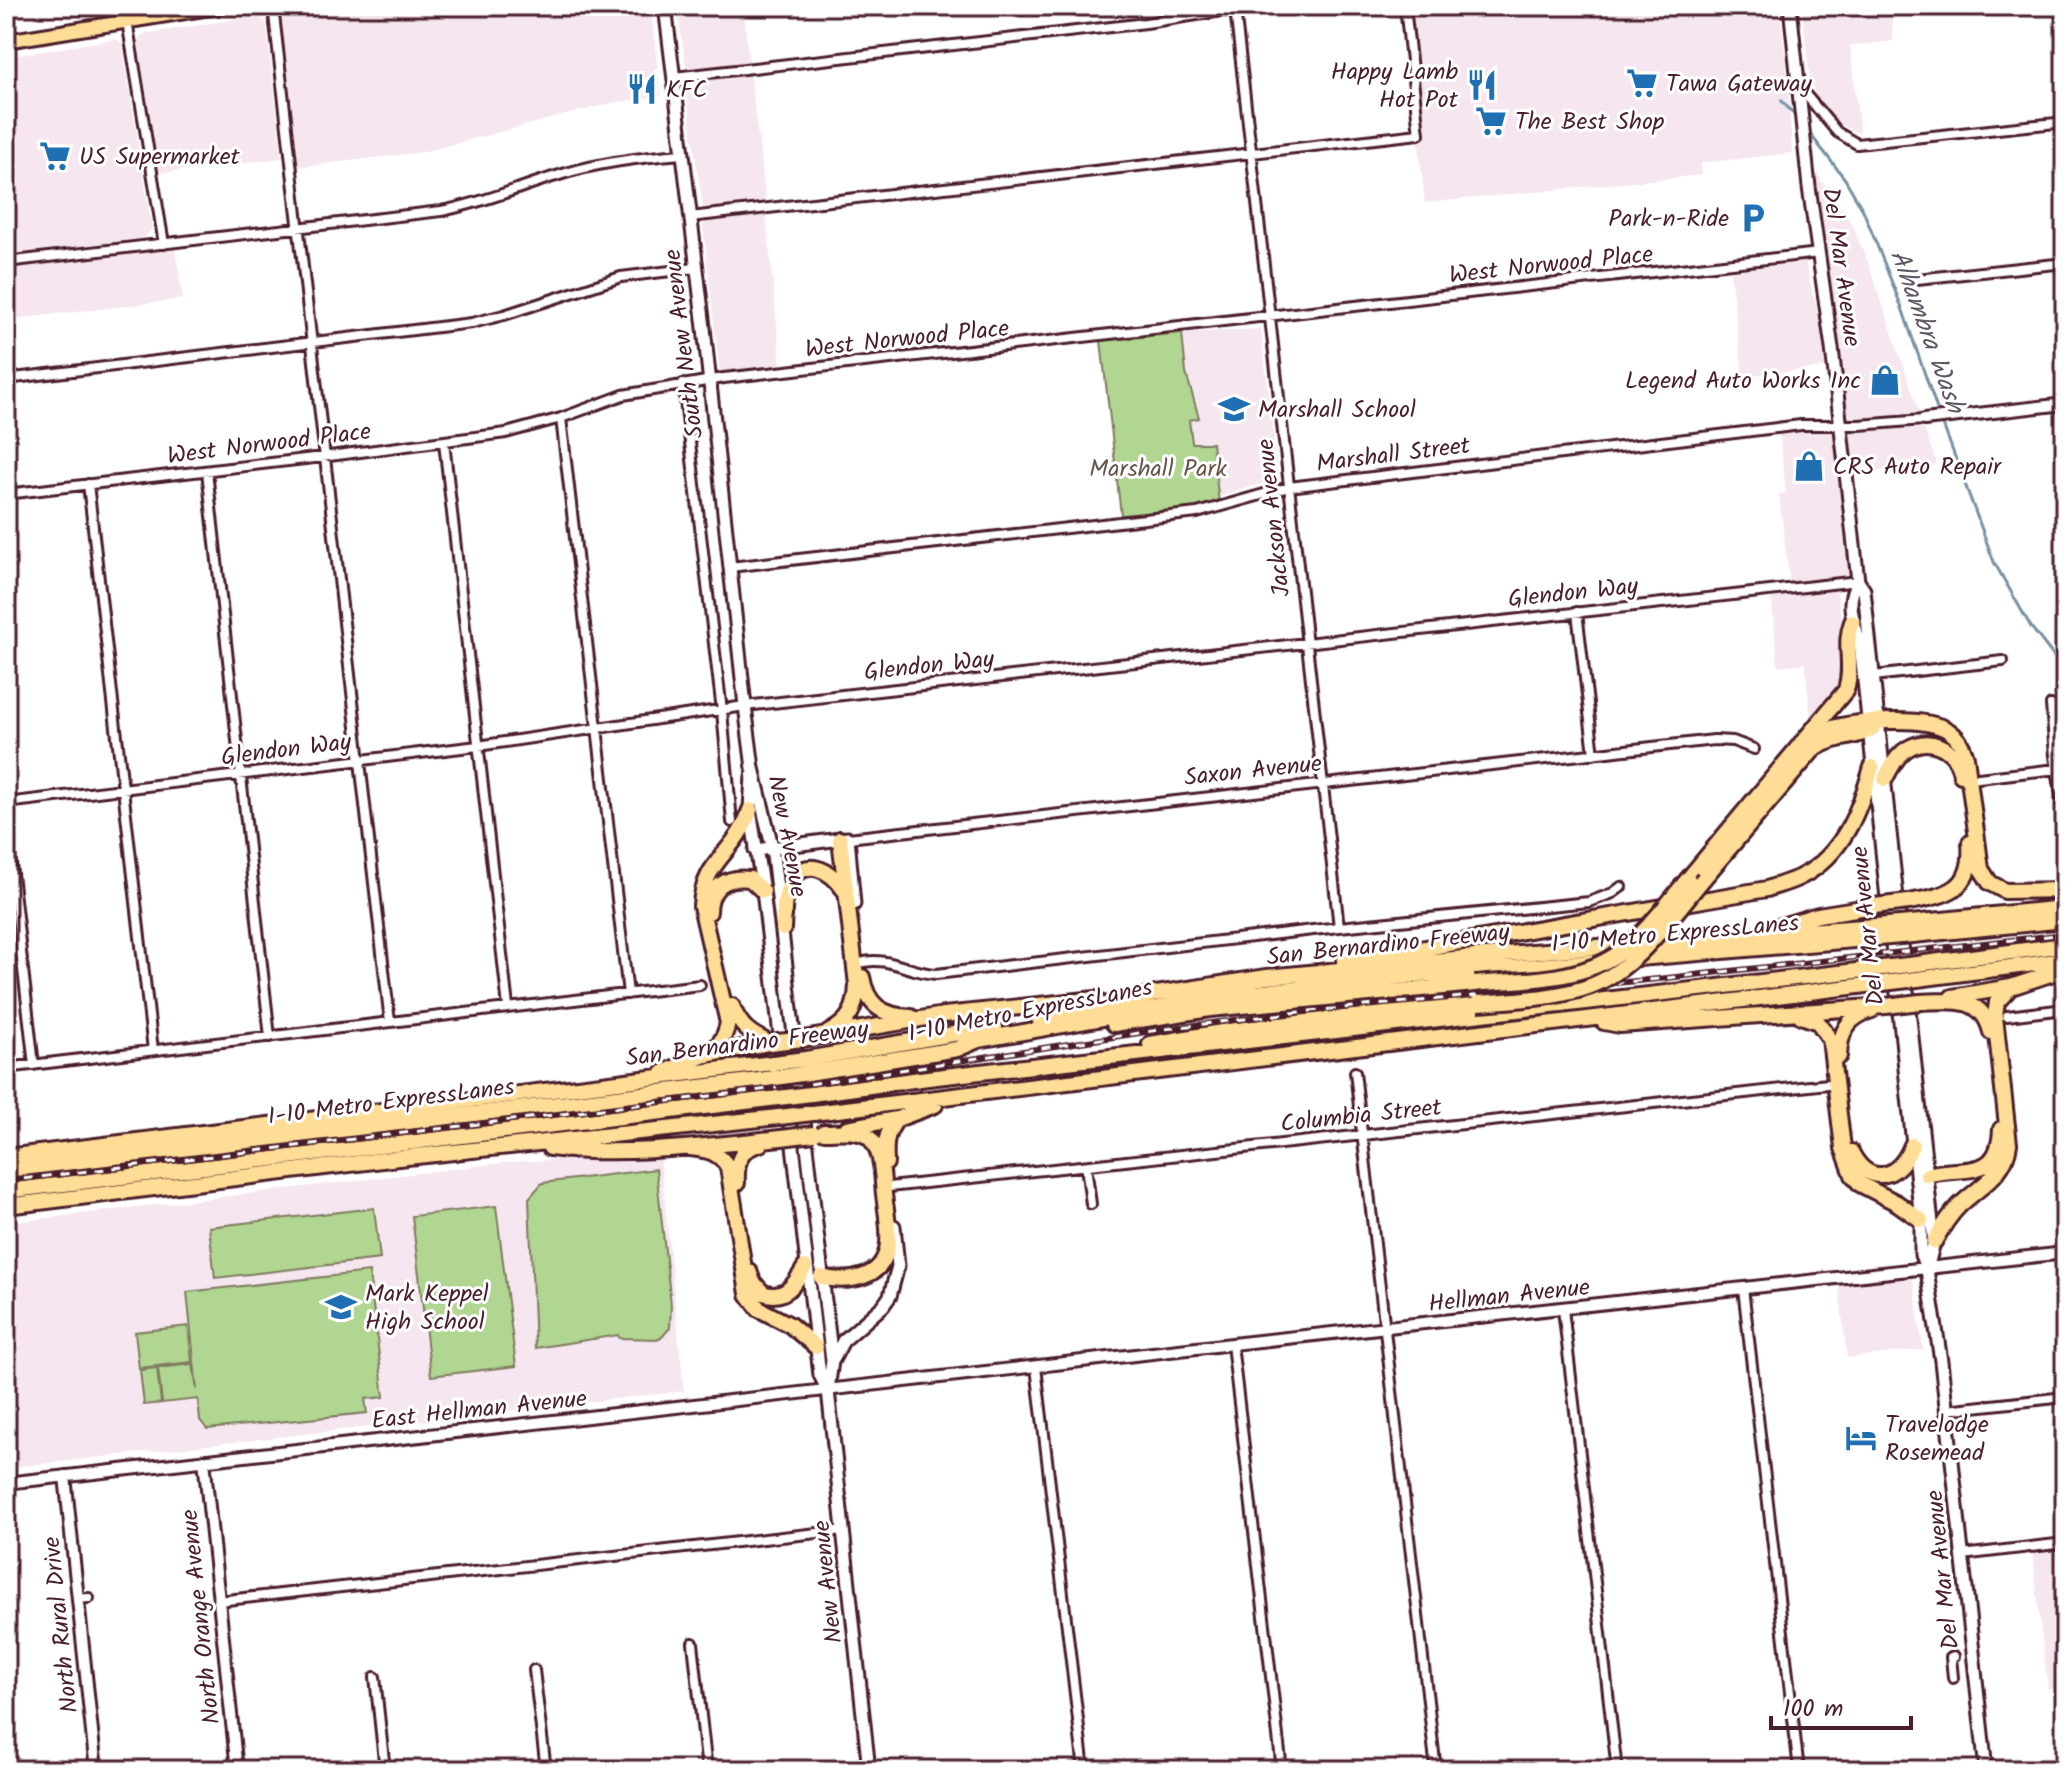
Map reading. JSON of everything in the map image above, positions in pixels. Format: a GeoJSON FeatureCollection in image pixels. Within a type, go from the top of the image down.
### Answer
{"type":"FeatureCollection","features":[{"type":"Feature","properties":{"kind":"highway"},"geometry":{"type":"LineString","coordinates":[[957,1049],[1210,1009],[1574,973],[1599,965],[1641,934],[1846,690],[1851,674],[1847,634],[1852,622]]}},
{"type":"Feature","properties":{"kind":"highway"},"geometry":{"type":"LineString","coordinates":[[1801,743],[1832,727],[1872,726],[1911,720],[1949,731],[1963,747],[1981,869],[1990,883],[2005,891],[2065,890]]}},
{"type":"Feature","properties":{"kind":"highway"},"geometry":{"type":"LineString","coordinates":[[928,1078],[1235,1030],[1559,994],[1603,981],[1638,953],[1814,749],[1836,737],[1872,726]]}},
{"type":"Feature","properties":{"kind":"highway"},"geometry":{"type":"LineString","coordinates":[[1754,934],[1818,915],[1909,902],[1951,892],[1967,875],[1971,847],[1961,769],[1952,754],[1936,744],[1918,744],[1896,759],[1885,779]]}},
{"type":"Feature","properties":{"kind":"highway"},"geometry":{"type":"LineString","coordinates":[[1267,977],[1767,889],[1801,877],[1835,850],[1860,804],[1872,767]]}},
{"type":"Feature","properties":{"kind":"highway"},"geometry":{"type":"LineString","coordinates":[[702,1056],[717,1048],[725,1037],[728,1023],[701,906],[702,893],[713,865],[736,841],[745,827],[750,810]]}},
{"type":"Feature","properties":{"kind":"highway"},"geometry":{"type":"LineString","coordinates":[[821,1036],[851,1016],[856,1002],[857,985],[844,891],[844,839]]}},
{"type":"Feature","properties":{"kind":"highway"},"geometry":{"type":"LineString","coordinates":[[783,929],[787,892],[794,878],[802,872],[824,869],[832,873],[844,891]]}},
{"type":"Feature","properties":{"kind":"highway"},"geometry":{"type":"LineString","coordinates":[[763,891],[750,879],[721,883],[713,889],[709,916],[738,1022],[750,1034],[770,1043]]}},
{"type":"Feature","properties":{"kind":"highway"},"geometry":{"type":"LineString","coordinates":[[1912,929],[2065,908]]}},
{"type":"Feature","properties":{"kind":"highway","name":"I-10 Metro ExpressLanes"},"geometry":{"type":"LineString","coordinates":[[807,1066],[957,1049],[978,1040],[1228,996],[1416,975],[1877,932],[2065,920]]}},
{"type":"Feature","properties":{"kind":"highway","name":"San Bernardino Freeway"},"geometry":{"type":"LineString","coordinates":[[6,1157],[655,1077],[807,1066],[1156,994],[1267,977],[1754,934],[1877,932]]}},
{"type":"Feature","properties":{"kind":"highway","name":"I-10 Metro ExpressLanes"},"geometry":{"type":"LineString","coordinates":[[6,1191],[928,1078],[2065,945]]}},
{"type":"Feature","properties":{"kind":"highway"},"geometry":{"type":"LineString","coordinates":[[6,1206],[950,1098],[2065,960]]}},
{"type":"Feature","properties":{"kind":"highway"},"geometry":{"type":"LineString","coordinates":[[860,963],[862,980],[872,1003],[883,1011],[901,1017],[927,1018]]}},
{"type":"Feature","properties":{"kind":"highway"},"geometry":{"type":"LineString","coordinates":[[1912,1145],[1908,1157],[1899,1167],[1881,1176],[1858,1166],[1851,1153],[1839,1054],[1840,1038],[1849,1021],[1867,1011],[1886,1006],[2011,987],[2065,969]]}},
{"type":"Feature","properties":{"kind":"highway"},"geometry":{"type":"LineString","coordinates":[[1934,1242],[1944,1222],[1959,1205],[2001,1170],[2008,1154],[1995,1017],[1997,1002],[2011,987]]}},
{"type":"Feature","properties":{"kind":"highway"},"geometry":{"type":"LineString","coordinates":[[655,1077],[702,1056],[770,1043],[927,1018],[1156,994]]}},
{"type":"Feature","properties":{"kind":"highway"},"geometry":{"type":"LineString","coordinates":[[1920,1002],[1968,1004],[1979,1008],[1985,1017],[1992,1039],[2001,1130],[1995,1157],[1986,1165],[1927,1175]]}},
{"type":"Feature","properties":{"kind":"highway"},"geometry":{"type":"LineString","coordinates":[[1587,1019],[1620,1025],[1792,1014],[1866,1005],[1886,1006]]}},
{"type":"Feature","properties":{"kind":"highway"},"geometry":{"type":"LineString","coordinates":[[1792,1014],[1818,1022],[1827,1031],[1832,1046],[1843,1148],[1853,1175],[1860,1184],[1897,1203],[1921,1220]]}},
{"type":"Feature","properties":{"kind":"highway","name":"I-10 Metro ExpressLanes"},"geometry":{"type":"LineString","coordinates":[[6,1170],[774,1070]]}},
{"type":"Feature","properties":{"kind":"highway"},"geometry":{"type":"LineString","coordinates":[[522,1145],[579,1152],[689,1148],[781,1138],[897,1119],[950,1098]]}},
{"type":"Feature","properties":{"kind":"highway"},"geometry":{"type":"LineString","coordinates":[[889,1187],[885,1142],[887,1132],[897,1119]]}},
{"type":"Feature","properties":{"kind":"highway"},"geometry":{"type":"LineString","coordinates":[[819,1133],[859,1132],[869,1137],[877,1150],[881,1168],[889,1237],[883,1263],[874,1272],[843,1280],[821,1277]]}},
{"type":"Feature","properties":{"kind":"highway"},"geometry":{"type":"LineString","coordinates":[[781,1138],[751,1146],[738,1161],[747,1262],[757,1288],[771,1296],[793,1288],[805,1267]]}},
{"type":"Feature","properties":{"kind":"highway"},"geometry":{"type":"LineString","coordinates":[[689,1148],[721,1156],[728,1167],[748,1294],[759,1309],[790,1325],[816,1347]]}},
{"type":"Feature","properties":{"kind":"main road"},"geometry":{"type":"LineString","coordinates":[[6,41],[222,6]]}},
{"type":"Feature","properties":{"kind":"main road","name":"South New Avenue"},"geometry":{"type":"LineString","coordinates":[[665,6],[745,706]]}},
{"type":"Feature","properties":{"kind":"main road","name":"Del Mar Avenue"},"geometry":{"type":"LineString","coordinates":[[1790,6],[1858,581],[1864,590],[1874,676],[1872,767],[1921,1220],[1921,1255],[1927,1270],[1946,1410],[1986,1770]]}},
{"type":"Feature","properties":{"kind":"main road","name":"Del Mar Avenue"},"geometry":{"type":"LineString","coordinates":[[1858,581],[1850,594],[1852,622],[1860,643],[1872,726],[1885,779],[1934,1242],[1927,1270]]}},
{"type":"Feature","properties":{"kind":"main road"},"geometry":{"type":"LineString","coordinates":[[745,706],[753,768]]}},
{"type":"Feature","properties":{"kind":"main road","name":"New Avenue"},"geometry":{"type":"LineString","coordinates":[[753,768],[750,810],[763,891],[805,1267],[820,1375],[828,1390]]}},
{"type":"Feature","properties":{"kind":"main road","name":"New Avenue"},"geometry":{"type":"LineString","coordinates":[[753,768],[772,846],[783,929],[832,1361],[828,1390],[869,1770]]}},
{"type":"Feature","properties":{"kind":"main road"},"geometry":{"type":"LineString","coordinates":[[844,839],[860,963]]}},
{"type":"Feature","properties":{"kind":"main road","name":"Saxon Avenue"},"geometry":{"type":"LineString","coordinates":[[755,850],[844,839]]}},
{"type":"Feature","properties":{"kind":"main road"},"geometry":{"type":"LineString","coordinates":[[832,1361],[843,1341],[883,1306],[894,1286],[898,1266],[889,1187]]}},
{"type":"Feature","properties":{"kind":"street"},"geometry":{"type":"LineString","coordinates":[[273,6],[390,1022]]}},
{"type":"Feature","properties":{"kind":"street"},"geometry":{"type":"LineString","coordinates":[[674,77],[1146,23],[1254,6]]}},
{"type":"Feature","properties":{"kind":"street"},"geometry":{"type":"LineString","coordinates":[[690,217],[1419,134],[1405,6]]}},
{"type":"Feature","properties":{"kind":"street"},"geometry":{"type":"LineString","coordinates":[[1963,9],[1992,6]]}},
{"type":"Feature","properties":{"kind":"street","name":"Jackson Avenue"},"geometry":{"type":"LineString","coordinates":[[1235,9],[1339,927]]}},
{"type":"Feature","properties":{"kind":"street"},"geometry":{"type":"LineString","coordinates":[[127,21],[164,244]]}},
{"type":"Feature","properties":{"kind":"street"},"geometry":{"type":"LineString","coordinates":[[1800,88],[1837,132],[1857,144],[2065,122]]}},
{"type":"Feature","properties":{"kind":"street"},"geometry":{"type":"LineString","coordinates":[[6,262],[441,211],[464,207],[570,171],[619,161],[682,154]]}},
{"type":"Feature","properties":{"kind":"street","name":"West Norwood Place"},"geometry":{"type":"LineString","coordinates":[[6,494],[506,433],[561,418],[623,395],[683,384],[1819,253]]}},
{"type":"Feature","properties":{"kind":"street"},"geometry":{"type":"LineString","coordinates":[[1917,279],[2065,263]]}},
{"type":"Feature","properties":{"kind":"street"},"geometry":{"type":"LineString","coordinates":[[6,379],[472,323],[621,277],[695,268]]}},
{"type":"Feature","properties":{"kind":"street"},"geometry":{"type":"LineString","coordinates":[[683,384],[722,711],[732,822]]}},
{"type":"Feature","properties":{"kind":"street","name":"Marshall Street"},"geometry":{"type":"LineString","coordinates":[[730,567],[1197,513],[1289,487],[1801,425],[1840,426],[1951,418],[2065,404]]}},
{"type":"Feature","properties":{"kind":"street"},"geometry":{"type":"LineString","coordinates":[[561,418],[628,994]]}},
{"type":"Feature","properties":{"kind":"street"},"geometry":{"type":"LineString","coordinates":[[444,442],[508,1007]]}},
{"type":"Feature","properties":{"kind":"street"},"geometry":{"type":"LineString","coordinates":[[207,471],[270,1037]]}},
{"type":"Feature","properties":{"kind":"street"},"geometry":{"type":"LineString","coordinates":[[88,484],[153,1050]]}},
{"type":"Feature","properties":{"kind":"street","name":"Glendon Way"},"geometry":{"type":"LineString","coordinates":[[6,803],[478,746],[745,706],[1858,581]]}},
{"type":"Feature","properties":{"kind":"street"},"geometry":{"type":"LineString","coordinates":[[1577,612],[1594,754]]}},
{"type":"Feature","properties":{"kind":"street"},"geometry":{"type":"LineString","coordinates":[[1874,676],[2003,661]]}},
{"type":"Feature","properties":{"kind":"street"},"geometry":{"type":"LineString","coordinates":[[2051,705],[2065,821]]}},
{"type":"Feature","properties":{"kind":"street","name":"Saxon Avenue"},"geometry":{"type":"LineString","coordinates":[[844,839],[1714,740],[1733,741],[1754,749]]}},
{"type":"Feature","properties":{"kind":"street"},"geometry":{"type":"LineString","coordinates":[[1970,779],[2061,769]]}},
{"type":"Feature","properties":{"kind":"street"},"geometry":{"type":"LineString","coordinates":[[6,821],[34,1065]]}},
{"type":"Feature","properties":{"kind":"street"},"geometry":{"type":"LineString","coordinates":[[860,963],[884,960],[921,973],[936,974],[1339,927],[1589,902],[1621,887]]}},
{"type":"Feature","properties":{"kind":"street"},"geometry":{"type":"LineString","coordinates":[[6,1068],[700,985]]}},
{"type":"Feature","properties":{"kind":"street"},"geometry":{"type":"LineString","coordinates":[[2007,1016],[2065,1009]]}},
{"type":"Feature","properties":{"kind":"street"},"geometry":{"type":"LineString","coordinates":[[1355,1072],[1436,1770]]}},
{"type":"Feature","properties":{"kind":"street","name":"Columbia Street"},"geometry":{"type":"LineString","coordinates":[[889,1187],[1837,1083]]}},
{"type":"Feature","properties":{"kind":"street"},"geometry":{"type":"LineString","coordinates":[[1086,1166],[1091,1204]]}},
{"type":"Feature","properties":{"kind":"street","name":"Hellman Avenue"},"geometry":{"type":"LineString","coordinates":[[957,1376],[2065,1253]]}},
{"type":"Feature","properties":{"kind":"street"},"geometry":{"type":"LineString","coordinates":[[1743,1288],[1799,1770]]}},
{"type":"Feature","properties":{"kind":"street"},"geometry":{"type":"LineString","coordinates":[[1563,1309],[1617,1770]]}},
{"type":"Feature","properties":{"kind":"street"},"geometry":{"type":"LineString","coordinates":[[1232,1344],[1282,1770]]}},
{"type":"Feature","properties":{"kind":"street"},"geometry":{"type":"LineString","coordinates":[[1036,1367],[1084,1770]]}},
{"type":"Feature","properties":{"kind":"street","name":"East Hellman Avenue"},"geometry":{"type":"LineString","coordinates":[[6,1483],[957,1376]]}},
{"type":"Feature","properties":{"kind":"street"},"geometry":{"type":"LineString","coordinates":[[1946,1410],[2065,1397]]}},
{"type":"Feature","properties":{"kind":"street","name":"North Orange Avenue"},"geometry":{"type":"LineString","coordinates":[[204,1460],[237,1770]]}},
{"type":"Feature","properties":{"kind":"street","name":"North Rural Drive"},"geometry":{"type":"LineString","coordinates":[[65,1476],[96,1770]]}},
{"type":"Feature","properties":{"kind":"street"},"geometry":{"type":"LineString","coordinates":[[218,1601],[844,1530]]}},
{"type":"Feature","properties":{"kind":"street"},"geometry":{"type":"LineString","coordinates":[[1962,1555],[2065,1543]]}},
{"type":"Feature","properties":{"kind":"street"},"geometry":{"type":"LineString","coordinates":[[77,1599],[89,1598]]}},
{"type":"Feature","properties":{"kind":"street"},"geometry":{"type":"LineString","coordinates":[[693,1643],[707,1770]]}},
{"type":"Feature","properties":{"kind":"street"},"geometry":{"type":"LineString","coordinates":[[1953,1678],[1951,1657],[1954,1656]]}},
{"type":"Feature","properties":{"kind":"street"},"geometry":{"type":"LineString","coordinates":[[534,1670],[546,1770]]}},
{"type":"Feature","properties":{"kind":"street"},"geometry":{"type":"LineString","coordinates":[[375,1677],[385,1770]]}},
{"type":"Feature","properties":{"kind":"shaded area"},"geometry":{"type":"Polygon","coordinates":[[[322,6],[650,6],[661,96],[611,103],[423,152],[298,167],[281,22],[290,11],[322,6]]]}},
{"type":"Feature","properties":{"kind":"shaded area"},"geometry":{"type":"Polygon","coordinates":[[[677,6],[743,6],[749,62],[686,67],[677,6]]]}},
{"type":"Feature","properties":{"kind":"shaded area"},"geometry":{"type":"Polygon","coordinates":[[[1411,6],[1779,6],[1788,79],[1792,153],[1701,163],[1701,175],[1425,203],[1418,139],[1426,133],[1411,6]]]}},
{"type":"Feature","properties":{"kind":"shaded area"},"geometry":{"type":"Polygon","coordinates":[[[1802,6],[1954,7],[1892,15],[1893,41],[1850,46],[1860,134],[1843,126],[1817,101],[1809,73],[1802,6]]]}},
{"type":"Feature","properties":{"kind":"shaded area"},"geometry":{"type":"Polygon","coordinates":[[[256,16],[266,22],[282,158],[160,173],[139,38],[143,34],[256,16]]]}},
{"type":"Feature","properties":{"kind":"shaded area"},"geometry":{"type":"Polygon","coordinates":[[[116,39],[122,43],[152,229],[144,238],[6,255],[6,57],[116,39]]]}},
{"type":"Feature","properties":{"kind":"shaded area"},"geometry":{"type":"Polygon","coordinates":[[[750,73],[766,202],[703,209],[686,88],[692,81],[750,73]]]}},
{"type":"Feature","properties":{"kind":"shaded area"},"geometry":{"type":"Polygon","coordinates":[[[1813,168],[1851,223],[1869,265],[1920,414],[1843,423],[1813,168]]]}},
{"type":"Feature","properties":{"kind":"shaded area"},"geometry":{"type":"Polygon","coordinates":[[[766,214],[781,366],[720,372],[703,226],[708,220],[766,214]]]}},
{"type":"Feature","properties":{"kind":"shaded area"},"geometry":{"type":"Polygon","coordinates":[[[175,249],[183,299],[6,320],[6,269],[175,249]]]}},
{"type":"Feature","properties":{"kind":"shaded area"},"geometry":{"type":"Polygon","coordinates":[[[1805,262],[1831,367],[1743,376],[1730,271],[1805,262]]]}},
{"type":"Feature","properties":{"kind":"shaded area","name":"Marshall School"},"geometry":{"type":"Polygon","coordinates":[[[1261,329],[1278,479],[1217,497],[1212,444],[1192,443],[1189,419],[1198,418],[1186,373],[1182,333],[1261,329]]]}},
{"type":"Feature","properties":{"kind":"shaded area"},"geometry":{"type":"Polygon","coordinates":[[[1843,427],[1924,429],[1937,464],[1848,474],[1843,427]]]}},
{"type":"Feature","properties":{"kind":"shaded area"},"geometry":{"type":"Polygon","coordinates":[[[1837,428],[1855,579],[1790,586],[1779,494],[1786,493],[1779,431],[1837,428]]]}},
{"type":"Feature","properties":{"kind":"shaded area"},"geometry":{"type":"Polygon","coordinates":[[[1836,589],[1845,636],[1841,684],[1817,719],[1811,720],[1805,663],[1778,666],[1771,593],[1836,589]]]}},
{"type":"Feature","properties":{"kind":"shaded area","name":"Mark Keppel High School"},"geometry":{"type":"Polygon","coordinates":[[[660,1155],[684,1391],[6,1468],[6,1223],[510,1162],[660,1155]]]}},
{"type":"Feature","properties":{"kind":"shaded area"},"geometry":{"type":"Polygon","coordinates":[[[1913,1279],[1925,1349],[1847,1358],[1838,1280],[1913,1279]]]}},
{"type":"Feature","properties":{"kind":"shaded area"},"geometry":{"type":"Polygon","coordinates":[[[2065,1547],[2065,1687],[2048,1689],[2032,1550],[2065,1547]]]}},
{"type":"Feature","properties":{"kind":"green space","name":"Marshall Park"},"geometry":{"type":"Polygon","coordinates":[[[1182,333],[1186,373],[1199,418],[1189,420],[1192,443],[1212,443],[1219,503],[1200,509],[1121,515],[1101,341],[1182,333]]]}},
{"type":"Feature","properties":{"kind":"green space"},"geometry":{"type":"Polygon","coordinates":[[[656,1169],[671,1305],[670,1328],[660,1339],[619,1338],[618,1335],[535,1348],[529,1198],[542,1183],[656,1169]]]}},
{"type":"Feature","properties":{"kind":"green space"},"geometry":{"type":"Polygon","coordinates":[[[496,1206],[516,1366],[431,1376],[412,1216],[496,1206]]]}},
{"type":"Feature","properties":{"kind":"green space"},"geometry":{"type":"Polygon","coordinates":[[[374,1208],[380,1259],[215,1278],[209,1227],[374,1208]]]}},
{"type":"Feature","properties":{"kind":"green space"},"geometry":{"type":"Polygon","coordinates":[[[369,1272],[384,1397],[365,1399],[367,1413],[207,1429],[200,1420],[198,1399],[162,1403],[158,1368],[193,1364],[197,1390],[187,1292],[369,1272]]]}},
{"type":"Feature","properties":{"kind":"green space"},"geometry":{"type":"Polygon","coordinates":[[[188,1326],[192,1362],[139,1368],[135,1332],[188,1326]]]}},
{"type":"Feature","properties":{"kind":"green space"},"geometry":{"type":"Polygon","coordinates":[[[157,1368],[161,1403],[144,1405],[140,1370],[157,1368]]]}},
{"type":"Feature","properties":{"kind":"waterway","name":"Alhambra Wash"},"geometry":{"type":"LineString","coordinates":[[1781,100],[1797,118]]}},
{"type":"Feature","properties":{"kind":"waterway","name":"Alhambra Wash"},"geometry":{"type":"LineString","coordinates":[[1807,130],[1845,179],[1863,210],[1902,308],[1939,415]]}},
{"type":"Feature","properties":{"kind":"waterway","name":"Alhambra Wash"},"geometry":{"type":"LineString","coordinates":[[1942,422],[1994,562],[2031,627],[2065,671]]}},
{"type":"Feature","properties":{"kind":"railway"},"geometry":{"type":"LineString","coordinates":[[6,1181],[810,1084],[1165,1029],[1299,1012],[1658,979],[2065,934]]}},
{"type":"Feature","properties":{"kind":"place","name":"Tawa Gateway"},"geometry":{"type":"Point","coordinates":[1642,83]}},
{"type":"Feature","properties":{"kind":"place","name":"Happy Lamb Hot Pot"},"geometry":{"type":"Point","coordinates":[1482,85]}},
{"type":"Feature","properties":{"kind":"place","name":"KFC"},"geometry":{"type":"Point","coordinates":[642,89]}},
{"type":"Feature","properties":{"kind":"place","name":"The Best Shop"},"geometry":{"type":"Point","coordinates":[1491,121]}},
{"type":"Feature","properties":{"kind":"place","name":"US Supermarket"},"geometry":{"type":"Point","coordinates":[55,156]}},
{"type":"Feature","properties":{"kind":"place","name":"Park-n-Ride"},"geometry":{"type":"Point","coordinates":[1753,218]}},
{"type":"Feature","properties":{"kind":"place","name":"Legend Auto Works Inc"},"geometry":{"type":"Point","coordinates":[1885,380]}},
{"type":"Feature","properties":{"kind":"place","name":"Marshall School"},"geometry":{"type":"Point","coordinates":[1234,409]}},
{"type":"Feature","properties":{"kind":"place","name":"CRS Auto Repair"},"geometry":{"type":"Point","coordinates":[1809,466]}},
{"type":"Feature","properties":{"kind":"place","name":"Mark Keppel High School"},"geometry":{"type":"Point","coordinates":[341,1307]}},
{"type":"Feature","properties":{"kind":"place","name":"Travelodge Rosemead"},"geometry":{"type":"Point","coordinates":[1861,1438]}}]}
